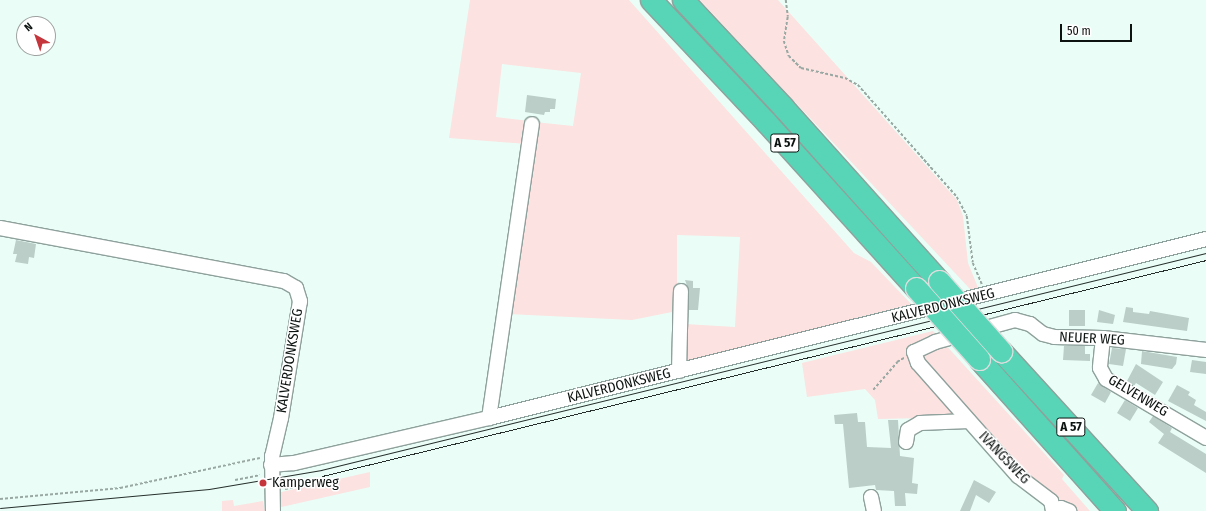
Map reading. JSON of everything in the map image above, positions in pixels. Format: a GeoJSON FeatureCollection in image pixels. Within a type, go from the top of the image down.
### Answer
{"type":"FeatureCollection","features":[{"type":"Feature","properties":{"kind":"highway","name":"A 57"},"geometry":{"type":"LineString","coordinates":[[651,0],[766,122],[1115,511]]}},
{"type":"Feature","properties":{"kind":"highway","name":"A 57"},"geometry":{"type":"LineString","coordinates":[[683,0],[783,107],[1001,351],[1147,511]]}},
{"type":"Feature","properties":{"kind":"street"},"geometry":{"type":"LineString","coordinates":[[489,418],[532,124]]}},
{"type":"Feature","properties":{"kind":"street","name":"KALVERDONKSWEG"},"geometry":{"type":"LineString","coordinates":[[0,228],[292,285],[300,295],[300,301],[281,418],[271,465],[294,463],[489,418],[988,295],[1206,239]]}},
{"type":"Feature","properties":{"kind":"street","name":"KALVERDONKSWEG"},"geometry":{"type":"LineString","coordinates":[[679,371],[681,291]]}},
{"type":"Feature","properties":{"kind":"street","name":"NEUER WEG"},"geometry":{"type":"LineString","coordinates":[[914,352],[935,342],[1015,320],[1030,324],[1048,336],[1104,338],[1206,350]]}},
{"type":"Feature","properties":{"kind":"street","name":"GELVENWEG"},"geometry":{"type":"LineString","coordinates":[[1104,338],[1100,368],[1106,379],[1206,438]]}},
{"type":"Feature","properties":{"kind":"street","name":"IVANGSWEG"},"geometry":{"type":"LineString","coordinates":[[914,352],[918,363],[1018,476],[1051,500],[1053,511]]}},
{"type":"Feature","properties":{"kind":"street","name":"IVANGSWEG"},"geometry":{"type":"LineString","coordinates":[[906,442],[908,430],[920,423],[970,421]]}},
{"type":"Feature","properties":{"kind":"street"},"geometry":{"type":"LineString","coordinates":[[271,465],[273,511]]}},
{"type":"Feature","properties":{"kind":"street"},"geometry":{"type":"LineString","coordinates":[[871,497],[874,511]]}},
{"type":"Feature","properties":{"kind":"street"},"geometry":{"type":"LineString","coordinates":[[1057,511],[1061,508],[1069,511]]}},
{"type":"Feature","properties":{"kind":"path"},"geometry":{"type":"LineString","coordinates":[[786,0],[788,17],[784,41],[789,56],[801,68],[845,78],[858,85],[957,197],[967,216],[971,232],[973,263],[988,295]]}},
{"type":"Feature","properties":{"kind":"path"},"geometry":{"type":"LineString","coordinates":[[874,390],[897,362],[914,352]]}},
{"type":"Feature","properties":{"kind":"path"},"geometry":{"type":"LineString","coordinates":[[234,480],[271,465]]}},
{"type":"Feature","properties":{"kind":"path"},"geometry":{"type":"LineString","coordinates":[[0,499],[120,488],[271,465]]}},
{"type":"Feature","properties":{"kind":"path"},"geometry":{"type":"LineString","coordinates":[[272,491],[301,486]]}},
{"type":"Feature","properties":{"kind":"shaded area"},"geometry":{"type":"Polygon","coordinates":[[[470,0],[629,0],[854,253],[871,262],[915,308],[686,364],[685,324],[735,327],[740,237],[677,235],[677,311],[632,320],[508,314],[535,122],[573,126],[581,73],[502,64],[496,117],[530,121],[527,144],[449,138],[470,0]]]}},
{"type":"Feature","properties":{"kind":"shaded area"},"geometry":{"type":"Polygon","coordinates":[[[700,0],[778,0],[957,200],[963,216],[968,263],[979,290],[974,294],[700,0]]]}},
{"type":"Feature","properties":{"kind":"shaded area"},"geometry":{"type":"Polygon","coordinates":[[[933,331],[1064,475],[1062,479],[1090,511],[1073,511],[1020,475],[971,417],[878,419],[875,400],[865,389],[807,397],[802,363],[933,331]]]}},
{"type":"Feature","properties":{"kind":"shaded area"},"geometry":{"type":"Polygon","coordinates":[[[370,472],[370,487],[277,508],[277,493],[370,472]]]}},
{"type":"Feature","properties":{"kind":"shaded area"},"geometry":{"type":"Polygon","coordinates":[[[233,500],[234,506],[263,501],[265,511],[222,511],[222,501],[233,500]]]}},
{"type":"Feature","properties":{"kind":"building"},"geometry":{"type":"Polygon","coordinates":[[[527,95],[556,99],[555,109],[550,109],[550,112],[545,112],[544,115],[525,112],[527,95]]]}},
{"type":"Feature","properties":{"kind":"building"},"geometry":{"type":"Polygon","coordinates":[[[16,240],[36,244],[34,258],[29,257],[28,264],[15,262],[17,254],[13,254],[16,240]]]}},
{"type":"Feature","properties":{"kind":"building"},"geometry":{"type":"Polygon","coordinates":[[[685,280],[693,281],[693,288],[700,288],[698,310],[689,310],[689,291],[685,280]]]}},
{"type":"Feature","properties":{"kind":"building"},"geometry":{"type":"Polygon","coordinates":[[[1126,307],[1133,308],[1133,312],[1149,314],[1150,311],[1189,318],[1187,331],[1123,322],[1126,307]]]}},
{"type":"Feature","properties":{"kind":"building"},"geometry":{"type":"Polygon","coordinates":[[[1069,310],[1085,310],[1085,326],[1069,326],[1069,310]]]}},
{"type":"Feature","properties":{"kind":"building"},"geometry":{"type":"Polygon","coordinates":[[[1099,310],[1115,315],[1113,324],[1097,322],[1099,310]]]}},
{"type":"Feature","properties":{"kind":"building"},"geometry":{"type":"Polygon","coordinates":[[[1064,346],[1085,346],[1085,354],[1090,354],[1090,361],[1063,360],[1064,346]]]}},
{"type":"Feature","properties":{"kind":"building"},"geometry":{"type":"Polygon","coordinates":[[[1112,348],[1126,349],[1123,366],[1109,364],[1112,348]]]}},
{"type":"Feature","properties":{"kind":"building"},"geometry":{"type":"Polygon","coordinates":[[[1142,351],[1177,357],[1176,364],[1172,369],[1141,364],[1142,351]]]}},
{"type":"Feature","properties":{"kind":"building"},"geometry":{"type":"Polygon","coordinates":[[[1192,360],[1206,362],[1206,374],[1190,372],[1192,360]]]}},
{"type":"Feature","properties":{"kind":"building"},"geometry":{"type":"Polygon","coordinates":[[[1136,364],[1163,382],[1155,395],[1136,383],[1134,386],[1127,381],[1136,364]]]}},
{"type":"Feature","properties":{"kind":"building"},"geometry":{"type":"Polygon","coordinates":[[[1098,383],[1111,392],[1105,403],[1091,395],[1098,383]]]}},
{"type":"Feature","properties":{"kind":"building"},"geometry":{"type":"Polygon","coordinates":[[[1177,385],[1190,392],[1188,395],[1196,400],[1194,405],[1206,412],[1206,421],[1168,401],[1177,385]]]}},
{"type":"Feature","properties":{"kind":"building"},"geometry":{"type":"Polygon","coordinates":[[[1125,400],[1138,408],[1130,421],[1117,413],[1125,400]]]}},
{"type":"Feature","properties":{"kind":"building"},"geometry":{"type":"Polygon","coordinates":[[[857,413],[858,422],[865,422],[867,447],[891,448],[888,420],[898,420],[900,456],[914,458],[912,483],[918,484],[917,494],[905,493],[906,506],[895,506],[894,491],[876,490],[875,485],[849,488],[843,424],[835,424],[834,415],[857,413]]]}},
{"type":"Feature","properties":{"kind":"building"},"geometry":{"type":"Polygon","coordinates":[[[1153,416],[1172,428],[1170,432],[1206,454],[1206,473],[1158,443],[1164,434],[1149,422],[1153,416]]]}},
{"type":"Feature","properties":{"kind":"building"},"geometry":{"type":"Polygon","coordinates":[[[974,480],[996,492],[989,503],[976,495],[970,511],[960,511],[974,480]]]}},
{"type":"Feature","properties":{"kind":"tram line"},"geometry":{"type":"LineString","coordinates":[[0,508],[209,489],[321,470],[1206,253]]}},
{"type":"Feature","properties":{"kind":"tram line"},"geometry":{"type":"LineString","coordinates":[[322,476],[1206,260]]}},
{"type":"Feature","properties":{"kind":"place","name":"Kamperweg"},"geometry":{"type":"Point","coordinates":[263,483]}}]}
